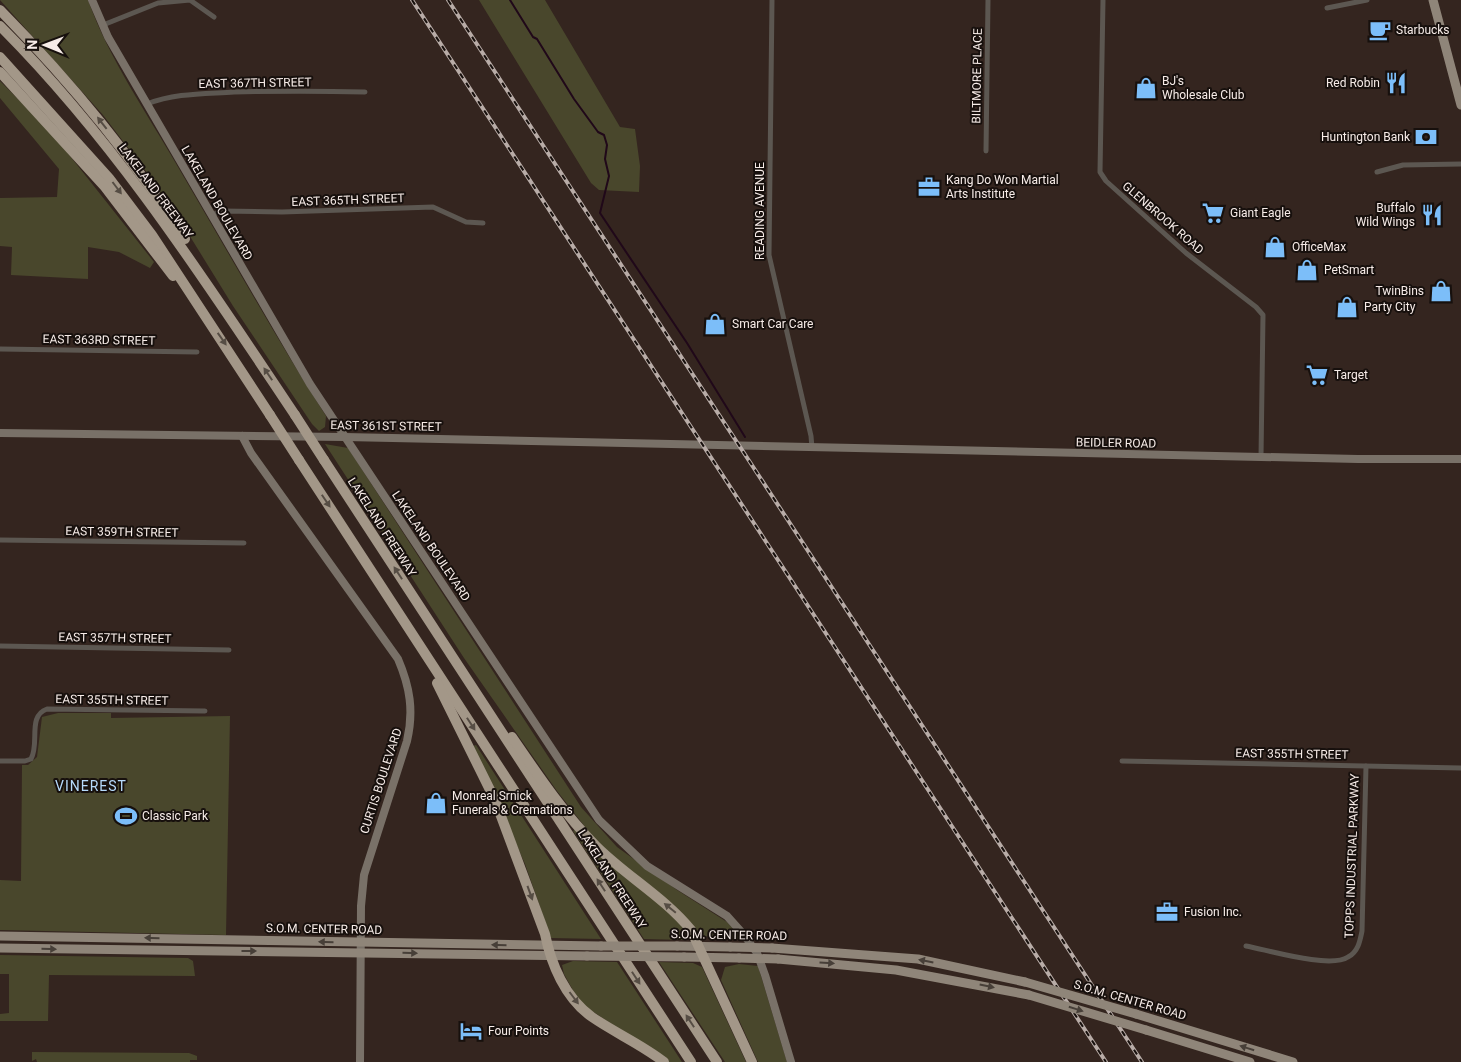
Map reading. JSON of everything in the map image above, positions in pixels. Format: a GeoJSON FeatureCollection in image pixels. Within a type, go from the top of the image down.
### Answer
{"type":"FeatureCollection","features":[{"type":"Feature","properties":{"kind":"highway"},"geometry":{"type":"LineString","coordinates":[[2,12],[96,115],[140,172],[214,283],[234,324]]}},
{"type":"Feature","properties":{"kind":"highway","name":"LAKELAND FREEWAY"},"geometry":{"type":"LineString","coordinates":[[2,28],[66,97],[174,234],[294,414],[717,1062]]}},
{"type":"Feature","properties":{"kind":"highway"},"geometry":{"type":"LineString","coordinates":[[2,59],[109,178],[152,235],[691,1062]]}},
{"type":"Feature","properties":{"kind":"highway"},"geometry":{"type":"LineString","coordinates":[[1,73],[105,187],[162,264],[194,299]]}},
{"type":"Feature","properties":{"kind":"highway"},"geometry":{"type":"LineString","coordinates":[[409,592],[431,618],[536,772],[566,811],[597,846],[678,914],[690,930],[705,958],[752,1062]]}},
{"type":"Feature","properties":{"kind":"highway"},"geometry":{"type":"LineString","coordinates":[[406,625],[457,720],[495,800],[548,951],[565,986],[580,1007],[600,1022],[645,1047],[664,1062]]}},
{"type":"Feature","properties":{"kind":"main road"},"geometry":{"type":"LineString","coordinates":[[1433,0],[1457,76],[1461,105]]}},
{"type":"Feature","properties":{"kind":"main road","name":"S.O.M. CENTER ROAD"},"geometry":{"type":"LineString","coordinates":[[0,936],[548,951],[587,956],[778,959],[896,970],[1029,995],[1250,1062]]}},
{"type":"Feature","properties":{"kind":"main road","name":"S.O.M. CENTER ROAD"},"geometry":{"type":"LineString","coordinates":[[548,951],[580,946],[699,946],[772,948],[918,959],[1025,982],[1293,1062]]}},
{"type":"Feature","properties":{"kind":"main road","name":"S.O.M. CENTER ROAD"},"geometry":{"type":"LineString","coordinates":[[0,948],[361,947]]}},
{"type":"Feature","properties":{"kind":"street","name":"LAKELAND BOULEVARD"},"geometry":{"type":"LineString","coordinates":[[92,0],[103,25],[147,104],[276,328],[345,437],[599,820],[647,866],[720,911],[744,935],[757,953],[791,1062]]}},
{"type":"Feature","properties":{"kind":"street"},"geometry":{"type":"LineString","coordinates":[[103,25],[158,2],[190,0],[214,17]]}},
{"type":"Feature","properties":{"kind":"street","name":"READING AVENUE"},"geometry":{"type":"LineString","coordinates":[[772,0],[769,255],[812,436],[812,448]]}},
{"type":"Feature","properties":{"kind":"street","name":"BILTMORE PLACE"},"geometry":{"type":"LineString","coordinates":[[986,151],[988,0]]}},
{"type":"Feature","properties":{"kind":"street","name":"GLENBROOK ROAD"},"geometry":{"type":"LineString","coordinates":[[1103,0],[1104,12],[1100,38],[1100,172],[1106,181],[1167,237],[1256,307],[1263,315],[1261,457]]}},
{"type":"Feature","properties":{"kind":"street"},"geometry":{"type":"LineString","coordinates":[[1327,8],[1366,0]]}},
{"type":"Feature","properties":{"kind":"street","name":"EAST 367TH STREET"},"geometry":{"type":"LineString","coordinates":[[147,104],[164,97],[188,94],[278,90],[365,92]]}},
{"type":"Feature","properties":{"kind":"street"},"geometry":{"type":"LineString","coordinates":[[1377,172],[1403,166],[1461,164]]}},
{"type":"Feature","properties":{"kind":"street","name":"EAST 365TH STREET"},"geometry":{"type":"LineString","coordinates":[[211,215],[222,211],[282,212],[416,207],[433,208],[466,222],[483,223]]}},
{"type":"Feature","properties":{"kind":"street","name":"EAST 363RD STREET"},"geometry":{"type":"LineString","coordinates":[[0,349],[197,352]]}},
{"type":"Feature","properties":{"kind":"street","name":"EAST 361ST STREET"},"geometry":{"type":"LineString","coordinates":[[0,433],[345,437],[771,447]]}},
{"type":"Feature","properties":{"kind":"street","name":"CURTIS BOULEVARD"},"geometry":{"type":"LineString","coordinates":[[242,436],[256,460],[398,659],[406,678],[411,698],[412,719],[407,741],[364,875],[360,1062]]}},
{"type":"Feature","properties":{"kind":"street","name":"BEIDLER ROAD"},"geometry":{"type":"LineString","coordinates":[[771,447],[1461,459]]}},
{"type":"Feature","properties":{"kind":"street","name":"EAST 359TH STREET"},"geometry":{"type":"LineString","coordinates":[[0,540],[244,543]]}},
{"type":"Feature","properties":{"kind":"street","name":"EAST 357TH STREET"},"geometry":{"type":"LineString","coordinates":[[0,646],[229,650]]}},
{"type":"Feature","properties":{"kind":"street","name":"EAST 355TH STREET"},"geometry":{"type":"LineString","coordinates":[[0,761],[25,762],[31,759],[35,747],[36,718],[47,709],[205,711]]}},
{"type":"Feature","properties":{"kind":"street","name":"EAST 355TH STREET"},"geometry":{"type":"LineString","coordinates":[[1122,761],[1461,768]]}},
{"type":"Feature","properties":{"kind":"street","name":"TOPPS INDUSTRIAL PARKWAY"},"geometry":{"type":"LineString","coordinates":[[1246,946],[1328,961],[1343,960],[1355,952],[1362,931],[1366,766]]}},
{"type":"Feature","properties":{"kind":"shaded area"},"geometry":{"type":"Polygon","coordinates":[[[0,0],[88,0],[107,43],[129,85],[269,324],[326,416],[325,427],[319,431],[312,424],[233,306],[183,225],[145,170],[103,115],[0,0]]]}},
{"type":"Feature","properties":{"kind":"shaded area"},"geometry":{"type":"Polygon","coordinates":[[[479,0],[545,0],[620,127],[635,129],[640,166],[639,192],[599,190],[591,183],[479,0]]]}},
{"type":"Feature","properties":{"kind":"shaded area"},"geometry":{"type":"Polygon","coordinates":[[[0,81],[51,132],[154,262],[150,268],[119,252],[88,247],[88,279],[11,275],[12,247],[0,246],[0,198],[57,197],[59,169],[0,98],[0,81]]]}},
{"type":"Feature","properties":{"kind":"shaded area"},"geometry":{"type":"Polygon","coordinates":[[[325,444],[348,448],[581,807],[617,847],[677,890],[727,922],[742,939],[702,936],[600,846],[557,791],[464,658],[325,444]]]}},
{"type":"Feature","properties":{"kind":"shaded area","name":"Classic Park"},"geometry":{"type":"Polygon","coordinates":[[[58,713],[111,713],[111,718],[230,716],[226,935],[0,930],[0,880],[21,881],[22,765],[28,765],[37,757],[42,717],[58,713]]]}},
{"type":"Feature","properties":{"kind":"shaded area"},"geometry":{"type":"Polygon","coordinates":[[[476,745],[601,939],[551,938],[525,864],[473,746],[476,745]]]}},
{"type":"Feature","properties":{"kind":"shaded area"},"geometry":{"type":"Polygon","coordinates":[[[576,829],[665,905],[685,930],[683,940],[644,939],[573,831],[576,829]]]}},
{"type":"Feature","properties":{"kind":"shaded area"},"geometry":{"type":"Polygon","coordinates":[[[0,955],[188,958],[193,961],[195,976],[49,975],[48,1021],[0,1021],[0,1014],[9,1013],[9,974],[0,974],[0,955]]]}},
{"type":"Feature","properties":{"kind":"shaded area"},"geometry":{"type":"Polygon","coordinates":[[[573,961],[617,962],[682,1062],[669,1062],[580,1003],[564,974],[562,965],[573,961]]]}},
{"type":"Feature","properties":{"kind":"shaded area"},"geometry":{"type":"Polygon","coordinates":[[[659,962],[693,963],[702,967],[746,1062],[725,1062],[659,962]]]}},
{"type":"Feature","properties":{"kind":"shaded area"},"geometry":{"type":"Polygon","coordinates":[[[739,964],[758,966],[787,1062],[758,1062],[721,980],[725,967],[739,964]]]}},
{"type":"Feature","properties":{"kind":"shaded area"},"geometry":{"type":"Polygon","coordinates":[[[32,1052],[189,1053],[197,1056],[197,1060],[190,1060],[190,1062],[37,1062],[36,1059],[32,1061],[32,1052]]]}},
{"type":"Feature","properties":{"kind":"waterway"},"geometry":{"type":"LineString","coordinates":[[510,0],[533,37],[537,39],[574,99],[598,132],[604,135],[607,145],[605,159],[609,176],[600,213],[687,343],[745,437]]}},
{"type":"Feature","properties":{"kind":"railway"},"geometry":{"type":"LineString","coordinates":[[412,0],[1106,1062]]}},
{"type":"Feature","properties":{"kind":"railway"},"geometry":{"type":"LineString","coordinates":[[448,0],[1142,1062]]}},
{"type":"Feature","properties":{"kind":"place","name":"Starbucks"},"geometry":{"type":"Point","coordinates":[1380,30]}},
{"type":"Feature","properties":{"kind":"place","name":"Red Robin"},"geometry":{"type":"Point","coordinates":[1396,83]}},
{"type":"Feature","properties":{"kind":"place","name":"BJ's Wholesale Club"},"geometry":{"type":"Point","coordinates":[1146,88]}},
{"type":"Feature","properties":{"kind":"place","name":"Huntington Bank"},"geometry":{"type":"Point","coordinates":[1426,137]}},
{"type":"Feature","properties":{"kind":"place","name":"Kang Do Won Martial Arts Institute"},"geometry":{"type":"Point","coordinates":[929,187]}},
{"type":"Feature","properties":{"kind":"place","name":"Giant Eagle"},"geometry":{"type":"Point","coordinates":[1213,213]}},
{"type":"Feature","properties":{"kind":"place","name":"Buffalo Wild Wings"},"geometry":{"type":"Point","coordinates":[1432,215]}},
{"type":"Feature","properties":{"kind":"place","name":"OfficeMax"},"geometry":{"type":"Point","coordinates":[1275,247]}},
{"type":"Feature","properties":{"kind":"place","name":"PetSmart"},"geometry":{"type":"Point","coordinates":[1307,270]}},
{"type":"Feature","properties":{"kind":"place","name":"TwinBins"},"geometry":{"type":"Point","coordinates":[1441,291]}},
{"type":"Feature","properties":{"kind":"place","name":"Party City"},"geometry":{"type":"Point","coordinates":[1347,307]}},
{"type":"Feature","properties":{"kind":"place","name":"Smart Car Care"},"geometry":{"type":"Point","coordinates":[715,324]}},
{"type":"Feature","properties":{"kind":"place","name":"Target"},"geometry":{"type":"Point","coordinates":[1317,375]}},
{"type":"Feature","properties":{"kind":"place","name":"Monreal Srnick Funerals & Cremations"},"geometry":{"type":"Point","coordinates":[436,803]}},
{"type":"Feature","properties":{"kind":"place","name":"Classic Park"},"geometry":{"type":"Point","coordinates":[126,816]}},
{"type":"Feature","properties":{"kind":"place","name":"Fusion Inc."},"geometry":{"type":"Point","coordinates":[1167,912]}},
{"type":"Feature","properties":{"kind":"place","name":"Four Points"},"geometry":{"type":"Point","coordinates":[471,1031]}},
{"type":"Feature","properties":{"kind":"district","name":"VINEREST"},"geometry":{"type":"Point","coordinates":[91,786]}}]}
